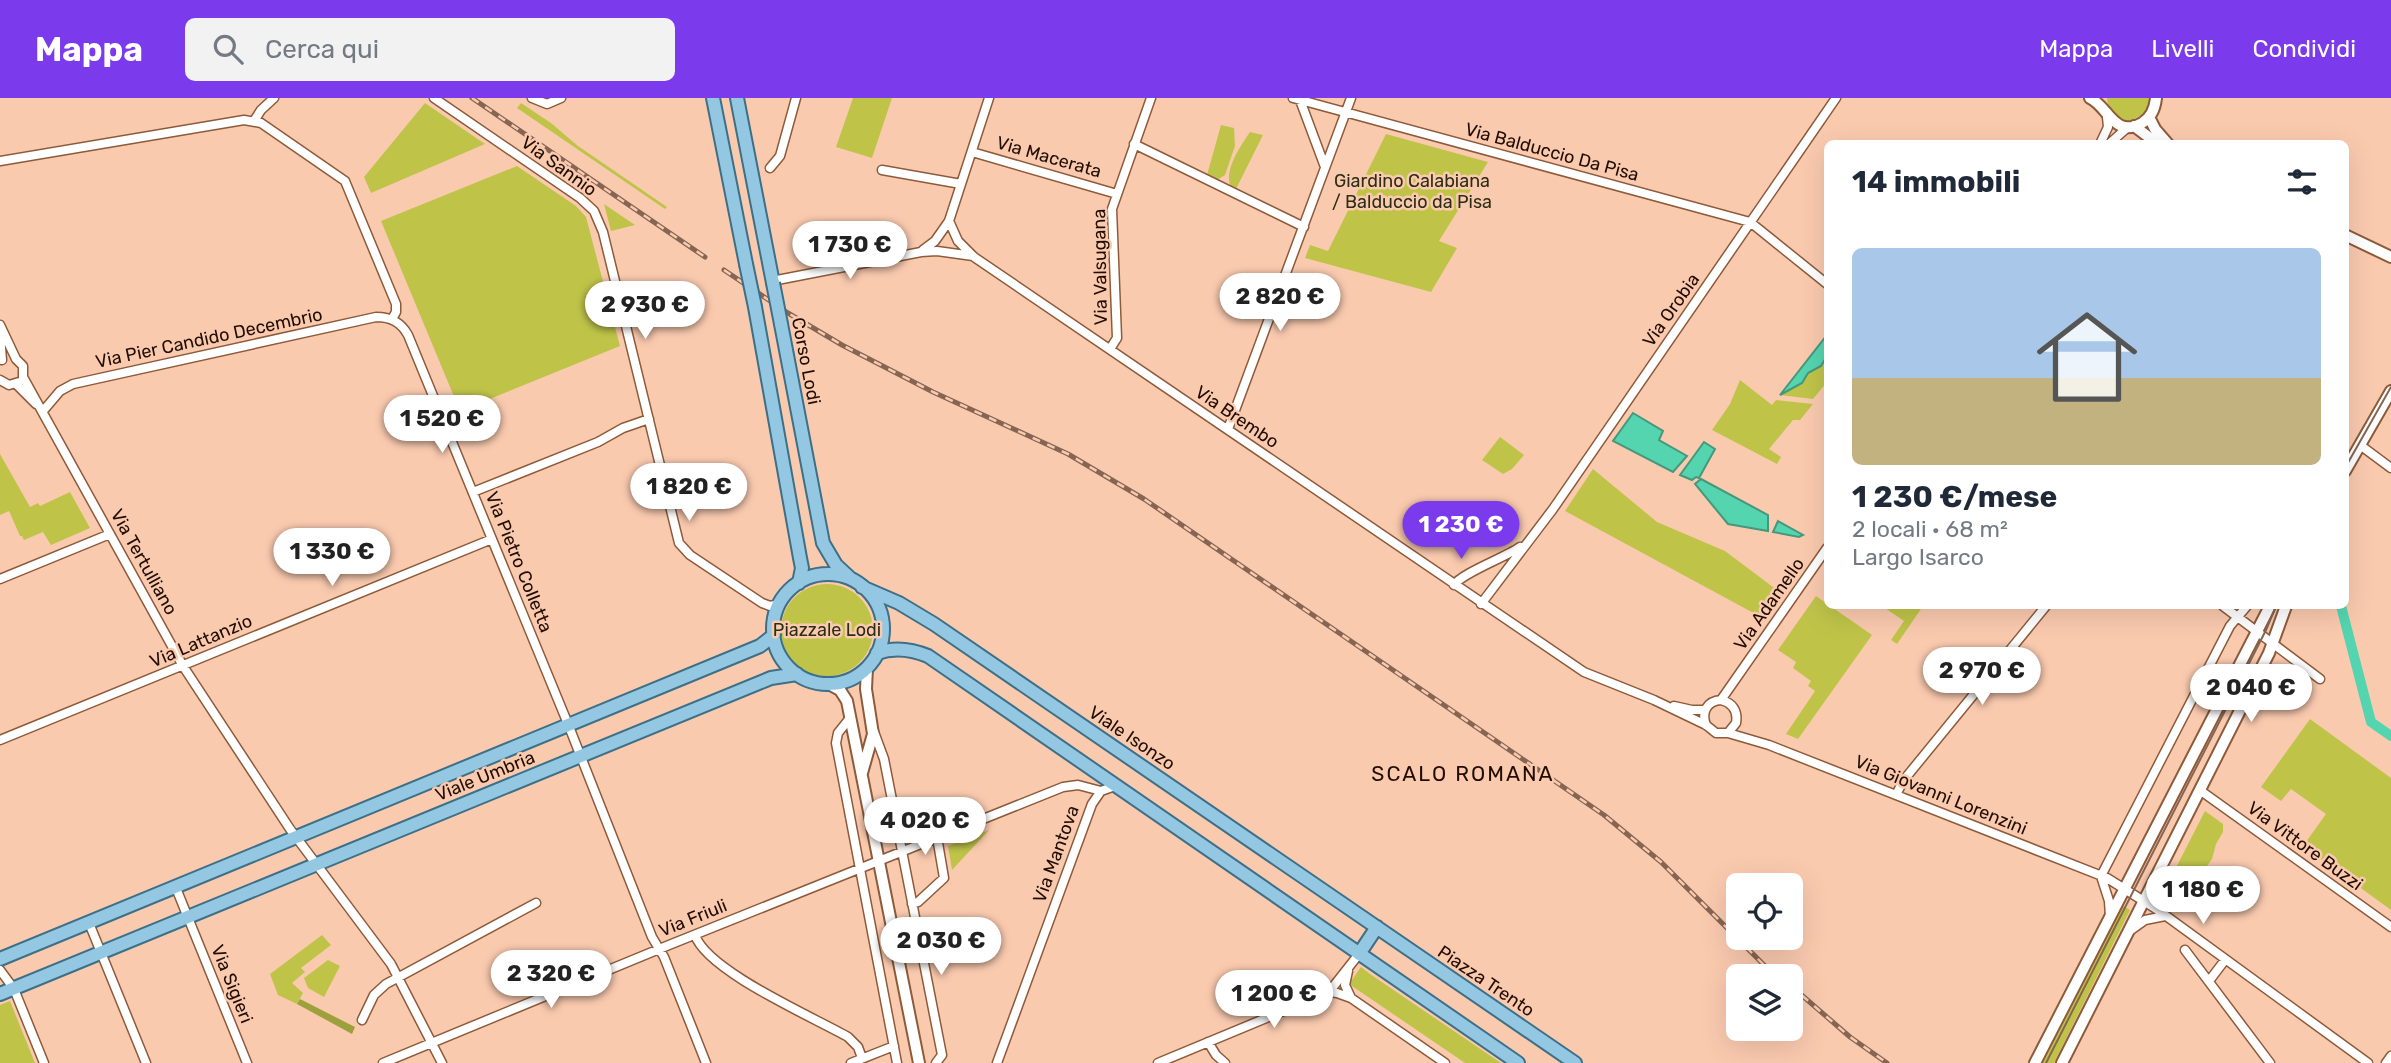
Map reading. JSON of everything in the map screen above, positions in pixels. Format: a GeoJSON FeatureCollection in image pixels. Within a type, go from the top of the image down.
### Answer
{"type":"FeatureCollection","features":[{"type":"Feature","properties":{"kind":"main road"},"geometry":{"type":"LineString","coordinates":[[713,98],[755,307],[802,568],[799,583]]}},
{"type":"Feature","properties":{"kind":"main road","name":"Corso Lodi"},"geometry":{"type":"LineString","coordinates":[[737,98],[823,543],[839,568],[857,584]]}},
{"type":"Feature","properties":{"kind":"main road"},"geometry":{"type":"LineString","coordinates":[[828,575],[857,584],[876,603],[881,618],[882,637],[877,653],[867,668],[850,679],[829,684],[797,674],[787,665],[778,650],[774,635],[774,620],[779,604],[790,590],[811,577],[828,575]]}},
{"type":"Feature","properties":{"kind":"main road","name":"Viale Isonzo"},"geometry":{"type":"LineString","coordinates":[[857,584],[899,603],[934,624],[1377,927]]}},
{"type":"Feature","properties":{"kind":"main road","name":"Viale Umbria"},"geometry":{"type":"LineString","coordinates":[[0,960],[568,723],[760,646],[774,635]]}},
{"type":"Feature","properties":{"kind":"main road"},"geometry":{"type":"LineString","coordinates":[[877,653],[894,649],[911,650],[928,656],[1518,1063]]}},
{"type":"Feature","properties":{"kind":"main road","name":"Viale Umbria"},"geometry":{"type":"LineString","coordinates":[[0,994],[771,678],[797,674]]}},
{"type":"Feature","properties":{"kind":"main road"},"geometry":{"type":"LineString","coordinates":[[1359,954],[1377,927]]}},
{"type":"Feature","properties":{"kind":"main road","name":"Piazza Trento"},"geometry":{"type":"LineString","coordinates":[[1377,927],[1575,1063]]}},
{"type":"Feature","properties":{"kind":"street"},"geometry":{"type":"LineString","coordinates":[[254,121],[274,98]]}},
{"type":"Feature","properties":{"kind":"street","name":"Via Sannio"},"geometry":{"type":"LineString","coordinates":[[434,98],[580,198],[594,211],[603,232],[680,546],[762,603],[773,606],[779,604]]}},
{"type":"Feature","properties":{"kind":"street"},"geometry":{"type":"LineString","coordinates":[[532,98],[540,103],[551,103],[561,98]]}},
{"type":"Feature","properties":{"kind":"street"},"geometry":{"type":"LineString","coordinates":[[770,168],[780,156],[796,98]]}},
{"type":"Feature","properties":{"kind":"street"},"geometry":{"type":"LineString","coordinates":[[920,251],[935,242],[949,220],[989,98]]}},
{"type":"Feature","properties":{"kind":"street","name":"Via Valsugana"},"geometry":{"type":"LineString","coordinates":[[1110,349],[1117,338],[1112,209],[1151,98]]}},
{"type":"Feature","properties":{"kind":"street"},"geometry":{"type":"LineString","coordinates":[[1228,429],[1351,98]]}},
{"type":"Feature","properties":{"kind":"street","name":"Via Orobia"},"geometry":{"type":"LineString","coordinates":[[1481,604],[1531,540],[1836,98]]}},
{"type":"Feature","properties":{"kind":"street"},"geometry":{"type":"LineString","coordinates":[[2090,98],[2099,103],[2117,124],[2131,126],[2152,140]]}},
{"type":"Feature","properties":{"kind":"street"},"geometry":{"type":"LineString","coordinates":[[2114,140],[2131,126],[2149,117],[2155,98]]}},
{"type":"Feature","properties":{"kind":"street"},"geometry":{"type":"LineString","coordinates":[[1296,99],[1325,167]]}},
{"type":"Feature","properties":{"kind":"street","name":"Via Balduccio Da Pisa"},"geometry":{"type":"LineString","coordinates":[[1296,99],[1750,222]]}},
{"type":"Feature","properties":{"kind":"street"},"geometry":{"type":"LineString","coordinates":[[2102,140],[2108,127],[2104,108]]}},
{"type":"Feature","properties":{"kind":"street"},"geometry":{"type":"LineString","coordinates":[[2149,117],[2165,140]]}},
{"type":"Feature","properties":{"kind":"street"},"geometry":{"type":"LineString","coordinates":[[0,161],[244,120],[261,123],[345,181],[396,304],[392,319]]}},
{"type":"Feature","properties":{"kind":"street"},"geometry":{"type":"LineString","coordinates":[[1134,144],[1304,227]]}},
{"type":"Feature","properties":{"kind":"street","name":"Via Macerata"},"geometry":{"type":"LineString","coordinates":[[972,152],[1117,194]]}},
{"type":"Feature","properties":{"kind":"street"},"geometry":{"type":"LineString","coordinates":[[882,170],[961,184]]}},
{"type":"Feature","properties":{"kind":"street","name":"Via Brembo"},"geometry":{"type":"LineString","coordinates":[[949,220],[958,241],[974,257],[1481,604]]}},
{"type":"Feature","properties":{"kind":"street"},"geometry":{"type":"LineString","coordinates":[[1750,222],[1824,282]]}},
{"type":"Feature","properties":{"kind":"street"},"geometry":{"type":"LineString","coordinates":[[2349,237],[2391,257]]}},
{"type":"Feature","properties":{"kind":"street","name":"Via Brembo"},"geometry":{"type":"LineString","coordinates":[[773,282],[920,251],[974,257]]}},
{"type":"Feature","properties":{"kind":"street","name":"Via Pier Candido Decembrio"},"geometry":{"type":"LineString","coordinates":[[43,411],[60,391],[74,384],[376,317],[392,319]]}},
{"type":"Feature","properties":{"kind":"street","name":"Via Pietro Colletta"},"geometry":{"type":"LineString","coordinates":[[392,319],[401,325],[408,335],[706,1063]]}},
{"type":"Feature","properties":{"kind":"street","name":"Via Tertulliano"},"geometry":{"type":"LineString","coordinates":[[0,325],[16,359],[23,366],[23,377],[183,666],[297,838],[398,977],[442,1063]]}},
{"type":"Feature","properties":{"kind":"street"},"geometry":{"type":"LineString","coordinates":[[0,335],[1,361],[16,359]]}},
{"type":"Feature","properties":{"kind":"street"},"geometry":{"type":"LineString","coordinates":[[0,380],[7,385],[16,384],[23,377]]}},
{"type":"Feature","properties":{"kind":"street","name":"Via Tertulliano"},"geometry":{"type":"LineString","coordinates":[[16,384],[43,411]]}},
{"type":"Feature","properties":{"kind":"street"},"geometry":{"type":"LineString","coordinates":[[2349,464],[2391,391]]}},
{"type":"Feature","properties":{"kind":"street"},"geometry":{"type":"LineString","coordinates":[[473,492],[649,419]]}},
{"type":"Feature","properties":{"kind":"street"},"geometry":{"type":"LineString","coordinates":[[2360,445],[2391,468]]}},
{"type":"Feature","properties":{"kind":"street"},"geometry":{"type":"LineString","coordinates":[[0,579],[110,534]]}},
{"type":"Feature","properties":{"kind":"street","name":"Via Lattanzio"},"geometry":{"type":"LineString","coordinates":[[0,740],[492,539]]}},
{"type":"Feature","properties":{"kind":"street"},"geometry":{"type":"LineString","coordinates":[[1454,585],[1466,575],[1531,540]]}},
{"type":"Feature","properties":{"kind":"street","name":"Via Adamello"},"geometry":{"type":"LineString","coordinates":[[1737,678],[1824,552]]}},
{"type":"Feature","properties":{"kind":"street"},"geometry":{"type":"LineString","coordinates":[[1489,565],[1495,570],[1496,582]]}},
{"type":"Feature","properties":{"kind":"street","name":"Via Giovanni Lorenzini"},"geometry":{"type":"LineString","coordinates":[[1481,604],[1584,673],[1654,700],[1706,724],[1716,733],[1728,733],[1769,745],[2101,876],[2125,888],[2368,1063]]}},
{"type":"Feature","properties":{"kind":"street"},"geometry":{"type":"LineString","coordinates":[[1896,794],[1903,781],[2044,609]]}},
{"type":"Feature","properties":{"kind":"street"},"geometry":{"type":"LineString","coordinates":[[2227,609],[2320,679]]}},
{"type":"Feature","properties":{"kind":"street"},"geometry":{"type":"LineString","coordinates":[[2110,917],[2109,901],[2101,876],[2231,626],[2244,609]]}},
{"type":"Feature","properties":{"kind":"street"},"geometry":{"type":"LineString","coordinates":[[2035,1063],[2268,609]]}},
{"type":"Feature","properties":{"kind":"street"},"geometry":{"type":"LineString","coordinates":[[2062,1063],[2201,791],[2273,644],[2285,609]]}},
{"type":"Feature","properties":{"kind":"street"},"geometry":{"type":"LineString","coordinates":[[867,668],[866,689],[873,730],[884,759],[942,1055],[936,1063]]}},
{"type":"Feature","properties":{"kind":"street"},"geometry":{"type":"LineString","coordinates":[[1706,724],[1704,710],[1711,702],[1721,699],[1737,678]]}},
{"type":"Feature","properties":{"kind":"street"},"geometry":{"type":"LineString","coordinates":[[1731,704],[1737,678]]}},
{"type":"Feature","properties":{"kind":"street"},"geometry":{"type":"LineString","coordinates":[[829,684],[844,695],[850,718],[919,1063]]}},
{"type":"Feature","properties":{"kind":"street"},"geometry":{"type":"LineString","coordinates":[[1721,699],[1731,704],[1736,713],[1736,723],[1728,733]]}},
{"type":"Feature","properties":{"kind":"street","name":"Via Giovanni Lorenzini"},"geometry":{"type":"LineString","coordinates":[[1654,700],[1687,710],[1704,710]]}},
{"type":"Feature","properties":{"kind":"street"},"geometry":{"type":"LineString","coordinates":[[850,718],[838,733],[836,743],[897,1063]]}},
{"type":"Feature","properties":{"kind":"street","name":"Via Giovanni Lorenzini"},"geometry":{"type":"LineString","coordinates":[[1736,723],[1744,731],[1769,745]]}},
{"type":"Feature","properties":{"kind":"street"},"geometry":{"type":"LineString","coordinates":[[862,775],[873,730]]}},
{"type":"Feature","properties":{"kind":"street","name":"Via Friuli"},"geometry":{"type":"LineString","coordinates":[[383,1063],[878,860],[1070,785],[1101,791]]}},
{"type":"Feature","properties":{"kind":"street","name":"Via Mantova"},"geometry":{"type":"LineString","coordinates":[[997,1063],[1089,810],[1101,791],[1115,786]]}},
{"type":"Feature","properties":{"kind":"street","name":"Via Vittore Buzzi"},"geometry":{"type":"LineString","coordinates":[[2201,791],[2391,927]]}},
{"type":"Feature","properties":{"kind":"street"},"geometry":{"type":"LineString","coordinates":[[912,904],[918,902],[944,878],[937,837]]}},
{"type":"Feature","properties":{"kind":"street"},"geometry":{"type":"LineString","coordinates":[[176,888],[188,917]]}},
{"type":"Feature","properties":{"kind":"street"},"geometry":{"type":"LineString","coordinates":[[362,1020],[378,991],[398,977],[536,903]]}},
{"type":"Feature","properties":{"kind":"street"},"geometry":{"type":"LineString","coordinates":[[2131,930],[2144,920],[2165,916]]}},
{"type":"Feature","properties":{"kind":"street","name":"Via Sigieri"},"geometry":{"type":"LineString","coordinates":[[188,917],[247,1063]]}},
{"type":"Feature","properties":{"kind":"street"},"geometry":{"type":"LineString","coordinates":[[89,923],[146,1063]]}},
{"type":"Feature","properties":{"kind":"street"},"geometry":{"type":"LineString","coordinates":[[695,935],[700,946],[709,955],[741,978],[848,1037],[856,1045],[862,1058]]}},
{"type":"Feature","properties":{"kind":"street"},"geometry":{"type":"LineString","coordinates":[[2185,950],[2270,1063]]}},
{"type":"Feature","properties":{"kind":"street"},"geometry":{"type":"LineString","coordinates":[[1158,1063],[1329,992],[1359,954]]}},
{"type":"Feature","properties":{"kind":"street"},"geometry":{"type":"LineString","coordinates":[[2209,981],[2225,960]]}},
{"type":"Feature","properties":{"kind":"street"},"geometry":{"type":"LineString","coordinates":[[1350,967],[1345,985],[1351,998]]}},
{"type":"Feature","properties":{"kind":"street"},"geometry":{"type":"LineString","coordinates":[[0,970],[13,989],[44,1063]]}},
{"type":"Feature","properties":{"kind":"street"},"geometry":{"type":"LineString","coordinates":[[1329,992],[1351,998],[1445,1063]]}},
{"type":"Feature","properties":{"kind":"street"},"geometry":{"type":"LineString","coordinates":[[1208,1042],[1225,1063]]}},
{"type":"Feature","properties":{"kind":"street"},"geometry":{"type":"LineString","coordinates":[[851,1063],[894,1046]]}},
{"type":"Feature","properties":{"kind":"street"},"geometry":{"type":"LineString","coordinates":[[2386,1063],[2391,1056]]}},
{"type":"Feature","properties":{"kind":"green space"},"geometry":{"type":"Polygon","coordinates":[[[853,98],[892,98],[872,158],[836,147],[853,98]]]}},
{"type":"Feature","properties":{"kind":"green space"},"geometry":{"type":"Polygon","coordinates":[[[2107,98],[2150,98],[2145,113],[2130,121],[2114,114],[2109,108],[2107,98]]]}},
{"type":"Feature","properties":{"kind":"green space"},"geometry":{"type":"Polygon","coordinates":[[[425,103],[485,144],[371,193],[364,177],[425,103]]]}},
{"type":"Feature","properties":{"kind":"green space"},"geometry":{"type":"Polygon","coordinates":[[[521,103],[667,207],[665,209],[517,108],[521,103]]]}},
{"type":"Feature","properties":{"kind":"green space"},"geometry":{"type":"Polygon","coordinates":[[[1221,125],[1234,128],[1235,146],[1225,175],[1217,180],[1207,175],[1221,125]]]}},
{"type":"Feature","properties":{"kind":"green space"},"geometry":{"type":"Polygon","coordinates":[[[1250,132],[1263,135],[1236,189],[1230,186],[1230,172],[1234,158],[1250,132]]]}},
{"type":"Feature","properties":{"kind":"green space","name":"Giardino Calabiana / Balduccio da Pisa"},"geometry":{"type":"Polygon","coordinates":[[[1386,134],[1488,162],[1439,241],[1457,248],[1431,292],[1305,258],[1310,245],[1328,251],[1386,134]]]}},
{"type":"Feature","properties":{"kind":"green space"},"geometry":{"type":"Polygon","coordinates":[[[517,166],[576,206],[586,217],[620,346],[460,411],[381,221],[517,166]]]}},
{"type":"Feature","properties":{"kind":"green space"},"geometry":{"type":"Polygon","coordinates":[[[604,204],[635,225],[611,231],[604,204]]]}},
{"type":"Feature","properties":{"kind":"green space"},"geometry":{"type":"Polygon","coordinates":[[[1824,361],[1824,386],[1813,399],[1780,395],[1802,383],[1808,373],[1821,366],[1824,361]]]}},
{"type":"Feature","properties":{"kind":"green space"},"geometry":{"type":"Polygon","coordinates":[[[1740,380],[1772,405],[1776,400],[1813,404],[1800,420],[1793,420],[1769,449],[1781,457],[1777,464],[1712,430],[1730,404],[1740,380]]]}},
{"type":"Feature","properties":{"kind":"green space"},"geometry":{"type":"Polygon","coordinates":[[[1500,437],[1524,455],[1512,469],[1503,474],[1482,460],[1500,437]]]}},
{"type":"Feature","properties":{"kind":"green space"},"geometry":{"type":"Polygon","coordinates":[[[0,454],[30,507],[38,503],[40,506],[70,492],[90,528],[51,545],[43,532],[24,540],[9,511],[0,515],[0,454]]]}},
{"type":"Feature","properties":{"kind":"green space"},"geometry":{"type":"Polygon","coordinates":[[[1593,469],[1657,522],[1725,551],[1777,590],[1759,616],[1565,511],[1593,469]]]}},
{"type":"Feature","properties":{"kind":"green space","name":"Piazzale Lodi"},"geometry":{"type":"Polygon","coordinates":[[[827,584],[845,587],[860,597],[870,612],[873,630],[870,648],[860,663],[845,673],[827,676],[809,673],[794,663],[784,648],[781,630],[784,612],[794,597],[809,587],[827,584]]]}},
{"type":"Feature","properties":{"kind":"green space"},"geometry":{"type":"Polygon","coordinates":[[[1816,596],[1824,602],[1824,609],[1835,609],[1872,635],[1798,739],[1786,734],[1815,691],[1808,686],[1811,681],[1793,668],[1796,662],[1778,650],[1816,596]]]}},
{"type":"Feature","properties":{"kind":"green space"},"geometry":{"type":"Polygon","coordinates":[[[1886,609],[1921,609],[1897,644],[1891,640],[1904,621],[1886,609]]]}},
{"type":"Feature","properties":{"kind":"green space"},"geometry":{"type":"Polygon","coordinates":[[[2310,719],[2391,778],[2391,910],[2303,846],[2326,814],[2291,789],[2281,801],[2261,787],[2310,719]]]}},
{"type":"Feature","properties":{"kind":"green space"},"geometry":{"type":"Polygon","coordinates":[[[2205,811],[2223,824],[2223,832],[2212,859],[2177,908],[2164,898],[2163,893],[2205,811]]]}},
{"type":"Feature","properties":{"kind":"green space"},"geometry":{"type":"Polygon","coordinates":[[[989,830],[952,870],[948,846],[989,830]]]}},
{"type":"Feature","properties":{"kind":"green space"},"geometry":{"type":"Polygon","coordinates":[[[2122,905],[2130,910],[2054,1063],[2042,1063],[2122,905]]]}},
{"type":"Feature","properties":{"kind":"green space"},"geometry":{"type":"Polygon","coordinates":[[[322,935],[331,945],[301,968],[305,972],[292,983],[303,993],[297,1004],[278,995],[270,974],[322,935]]]}},
{"type":"Feature","properties":{"kind":"green space"},"geometry":{"type":"Polygon","coordinates":[[[328,960],[340,966],[324,997],[308,988],[304,978],[328,960]]]}},
{"type":"Feature","properties":{"kind":"green space"},"geometry":{"type":"Polygon","coordinates":[[[1361,967],[1501,1063],[1465,1063],[1349,984],[1361,967]]]}},
{"type":"Feature","properties":{"kind":"green space"},"geometry":{"type":"Polygon","coordinates":[[[10,1001],[35,1063],[0,1063],[0,1005],[10,1001]]]}},
{"type":"Feature","properties":{"kind":"shaded area"},"geometry":{"type":"Polygon","coordinates":[[[300,999],[355,1027],[352,1034],[297,1004],[300,999]]]}},
{"type":"Feature","properties":{"kind":"water"},"geometry":{"type":"Polygon","coordinates":[[[1824,339],[1824,361],[1821,366],[1808,373],[1802,383],[1780,395],[1824,339]]]}},
{"type":"Feature","properties":{"kind":"water"},"geometry":{"type":"Polygon","coordinates":[[[1633,413],[1663,431],[1659,440],[1687,456],[1673,472],[1613,441],[1633,413]]]}},
{"type":"Feature","properties":{"kind":"water"},"geometry":{"type":"Polygon","coordinates":[[[1704,442],[1715,449],[1699,478],[1692,480],[1680,475],[1704,442]]]}},
{"type":"Feature","properties":{"kind":"water"},"geometry":{"type":"Polygon","coordinates":[[[1701,479],[1768,515],[1768,531],[1728,524],[1695,484],[1701,479]]]}},
{"type":"Feature","properties":{"kind":"water"},"geometry":{"type":"Polygon","coordinates":[[[1778,521],[1803,535],[1799,537],[1773,532],[1778,521]]]}},
{"type":"Feature","properties":{"kind":"waterway"},"geometry":{"type":"LineString","coordinates":[[2342,609],[2371,722],[2391,736]]}},
{"type":"Feature","properties":{"kind":"tram line"},"geometry":{"type":"LineString","coordinates":[[2349,461],[2391,387]]}},
{"type":"Feature","properties":{"kind":"tram line"},"geometry":{"type":"LineString","coordinates":[[2046,1063],[2275,609]]}},
{"type":"Feature","properties":{"kind":"railway"},"geometry":{"type":"LineString","coordinates":[[472,98],[705,257]]}},
{"type":"Feature","properties":{"kind":"railway"},"geometry":{"type":"LineString","coordinates":[[724,270],[842,345],[933,392],[1068,454],[1144,499],[1604,815],[1661,862],[1763,964]]}},
{"type":"Feature","properties":{"kind":"railway"},"geometry":{"type":"LineString","coordinates":[[1803,996],[1850,1037],[1887,1063]]}},
{"type":"Feature","properties":{"kind":"district","name":"SCALO ROMANA"},"geometry":{"type":"Point","coordinates":[1463,773]}}]}
